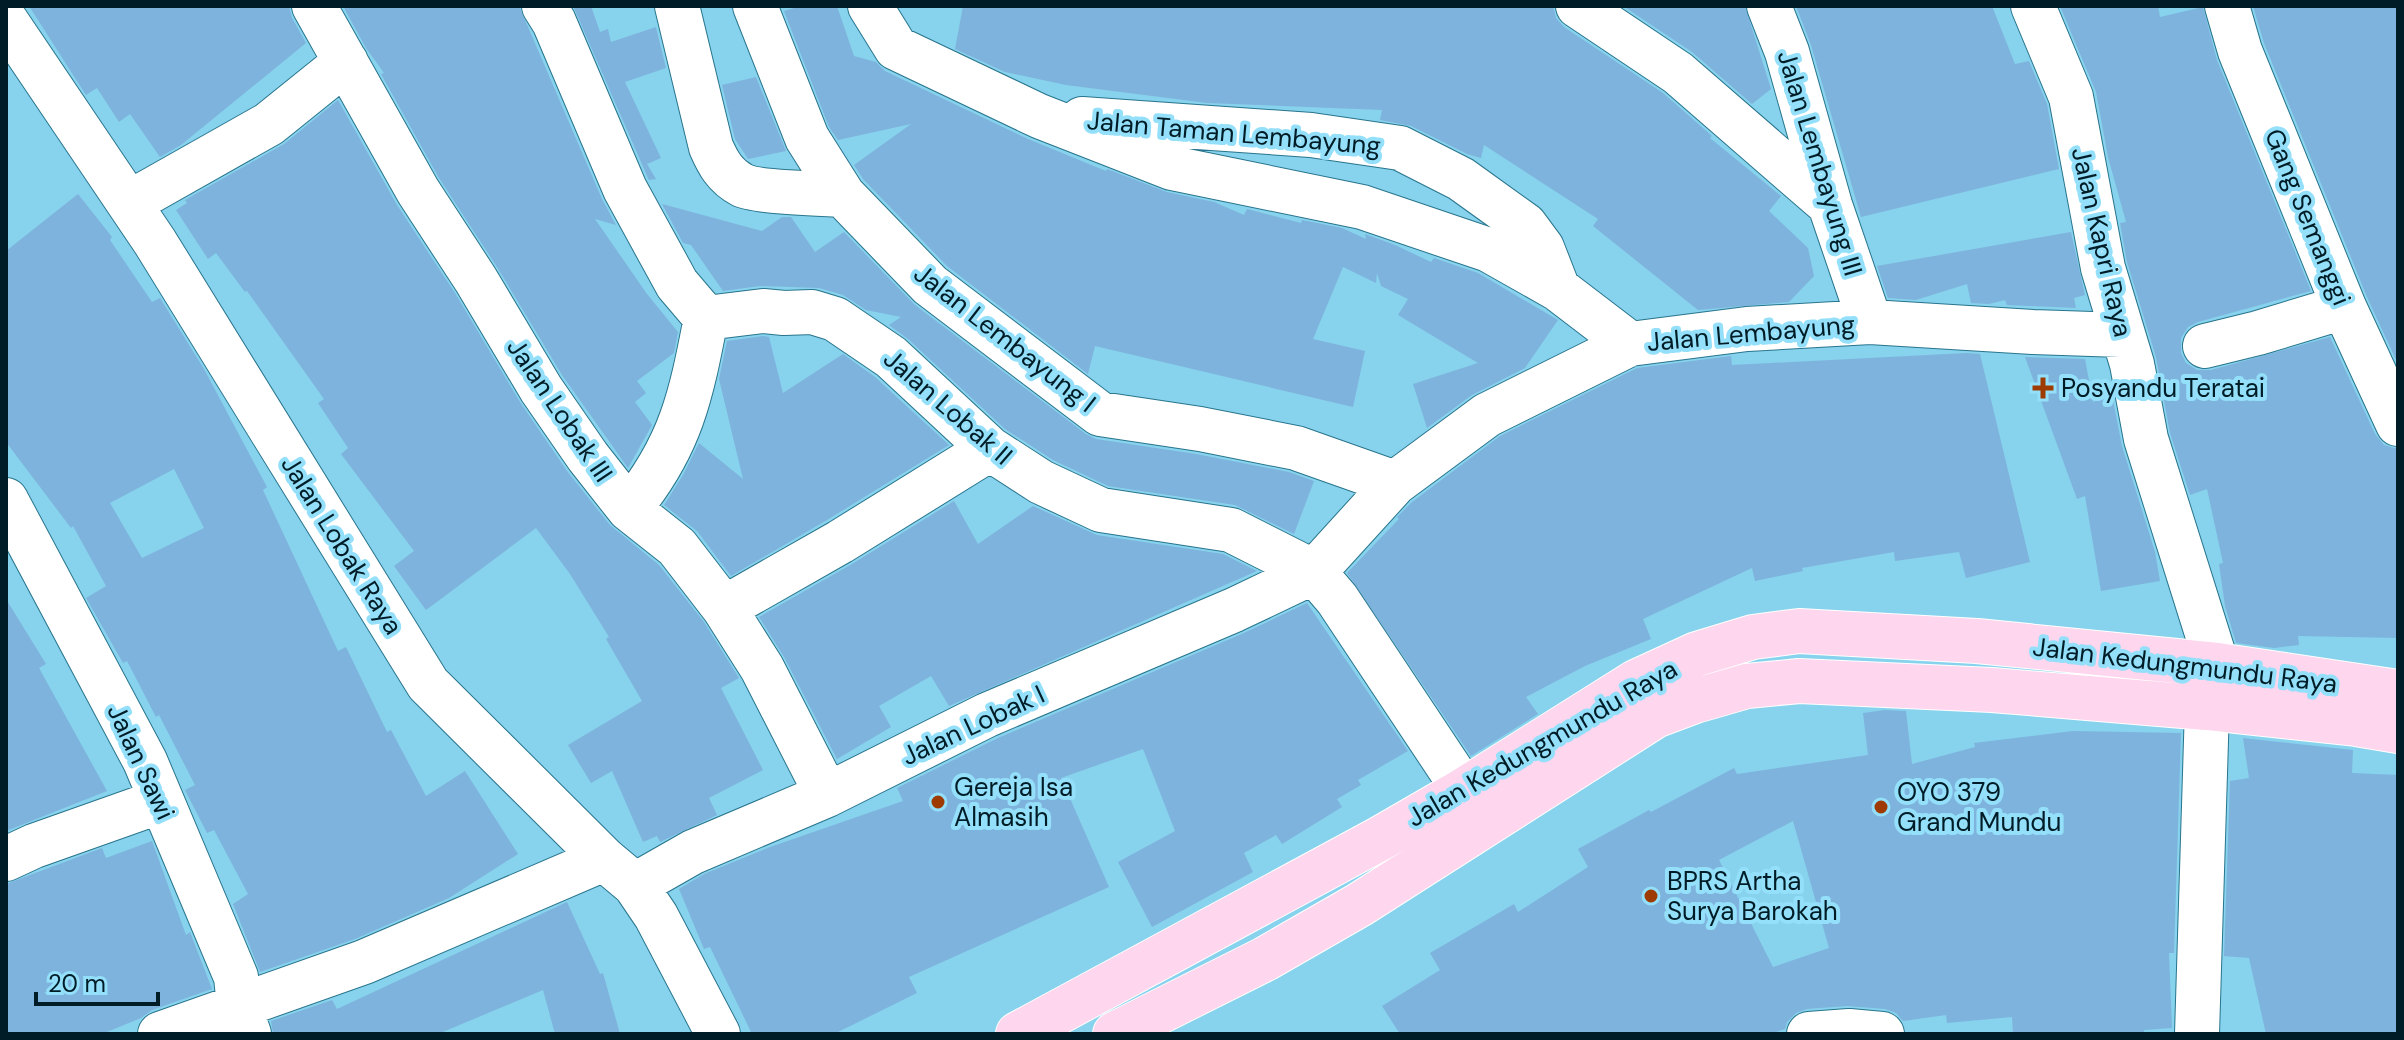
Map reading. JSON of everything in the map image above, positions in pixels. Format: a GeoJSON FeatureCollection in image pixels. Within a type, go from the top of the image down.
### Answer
{"type":"FeatureCollection","features":[{"type":"Feature","properties":{"kind":"main road","name":"Jalan Kedungmundu Raya"},"geometry":{"type":"LineString","coordinates":[[1018,1034],[1464,790],[1636,682],[1697,654],[1753,637],[1799,631],[1977,641],[2217,665],[2398,692]]}},
{"type":"Feature","properties":{"kind":"main road","name":"Jalan Kedungmundu Raya"},"geometry":{"type":"LineString","coordinates":[[1115,1034],[1265,959],[1359,905],[1655,716],[1747,686],[1799,681],[1992,690],[2207,708],[2398,731]]}},
{"type":"Feature","properties":{"kind":"street","name":"Jalan Lobak III"},"geometry":{"type":"LineString","coordinates":[[314,6],[418,191],[541,389],[629,509],[677,547],[724,608],[762,668],[827,795]]}},
{"type":"Feature","properties":{"kind":"street"},"geometry":{"type":"LineString","coordinates":[[544,6],[554,22],[625,189],[677,284],[706,318],[689,401],[675,441],[648,486],[629,509]]}},
{"type":"Feature","properties":{"kind":"street"},"geometry":{"type":"LineString","coordinates":[[677,6],[718,165],[745,187],[843,195]]}},
{"type":"Feature","properties":{"kind":"street","name":"Jalan Lembayung I"},"geometry":{"type":"LineString","coordinates":[[755,6],[807,138],[843,195],[930,285],[1100,414],[1296,448],[1395,483]]}},
{"type":"Feature","properties":{"kind":"street","name":"Jalan Taman Lembayung"},"geometry":{"type":"LineString","coordinates":[[870,6],[896,48],[1039,116],[1172,168],[1362,207],[1489,250],[1558,289],[1630,344]]}},
{"type":"Feature","properties":{"kind":"street"},"geometry":{"type":"LineString","coordinates":[[1578,6],[1678,73],[1830,205]]}},
{"type":"Feature","properties":{"kind":"street","name":"Jalan Lembayung III"},"geometry":{"type":"LineString","coordinates":[[1769,6],[1787,52],[1830,205],[1870,322]]}},
{"type":"Feature","properties":{"kind":"street","name":"Jalan Kapri Raya"},"geometry":{"type":"LineString","coordinates":[[2033,6],[2071,97],[2103,268],[2132,364],[2146,439],[2217,665]]}},
{"type":"Feature","properties":{"kind":"street","name":"Gang Semanggi"},"geometry":{"type":"LineString","coordinates":[[2227,6],[2240,51],[2344,307],[2398,424]]}},
{"type":"Feature","properties":{"kind":"street","name":"Jalan Lobak Raya"},"geometry":{"type":"LineString","coordinates":[[6,21],[129,203],[428,684],[620,872],[656,916],[718,1034]]}},
{"type":"Feature","properties":{"kind":"street"},"geometry":{"type":"LineString","coordinates":[[129,203],[269,124],[346,62]]}},
{"type":"Feature","properties":{"kind":"street","name":"Jalan Taman Lembayung"},"geometry":{"type":"LineString","coordinates":[[1039,116],[1311,135],[1400,148],[1461,179],[1525,225],[1542,248],[1558,289]]}},
{"type":"Feature","properties":{"kind":"street"},"geometry":{"type":"LineString","coordinates":[[1172,168],[1181,126]]}},
{"type":"Feature","properties":{"kind":"street"},"geometry":{"type":"LineString","coordinates":[[2205,346],[2344,307]]}},
{"type":"Feature","properties":{"kind":"street","name":"Jalan Lobak II"},"geometry":{"type":"LineString","coordinates":[[706,318],[763,311],[812,312],[835,319],[891,357],[990,449],[1041,482],[1101,510],[1231,530],[1314,572],[1337,599],[1464,790]]}},
{"type":"Feature","properties":{"kind":"street","name":"Jalan Lembayung"},"geometry":{"type":"LineString","coordinates":[[1314,572],[1395,483],[1487,415],[1630,344],[1747,329],[1870,322],[2121,335]]}},
{"type":"Feature","properties":{"kind":"street"},"geometry":{"type":"LineString","coordinates":[[724,608],[840,542],[990,449]]}},
{"type":"Feature","properties":{"kind":"street","name":"Jalan Sawi"},"geometry":{"type":"LineString","coordinates":[[6,500],[145,761],[236,977],[244,1020]]}},
{"type":"Feature","properties":{"kind":"street","name":"Jalan Lobak I"},"geometry":{"type":"LineString","coordinates":[[160,1034],[244,1020],[364,962],[620,872],[693,852],[827,795],[987,715],[1234,610],[1314,572]]}},
{"type":"Feature","properties":{"kind":"street"},"geometry":{"type":"LineString","coordinates":[[2197,1034],[2207,708],[2217,665]]}},
{"type":"Feature","properties":{"kind":"street"},"geometry":{"type":"LineString","coordinates":[[6,859],[161,801]]}},
{"type":"Feature","properties":{"kind":"street"},"geometry":{"type":"LineString","coordinates":[[1809,1034],[1849,1031],[1882,1034]]}},
{"type":"Feature","properties":{"kind":"building"},"geometry":{"type":"Polygon","coordinates":[[[29,6],[289,6],[306,43],[181,145],[160,157],[130,114],[119,122],[97,88],[86,95],[29,6]]]}},
{"type":"Feature","properties":{"kind":"building"},"geometry":{"type":"Polygon","coordinates":[[[343,6],[519,6],[616,225],[595,219],[647,294],[678,332],[674,353],[637,381],[646,393],[635,402],[652,425],[628,468],[562,375],[439,178],[381,74],[384,73],[343,6]]]}},
{"type":"Feature","properties":{"kind":"building"},"geometry":{"type":"Polygon","coordinates":[[[573,6],[591,6],[600,32],[608,29],[611,42],[656,27],[666,68],[625,82],[661,158],[647,164],[656,179],[648,178],[573,6]]]}},
{"type":"Feature","properties":{"kind":"building"},"geometry":{"type":"Polygon","coordinates":[[[801,6],[837,6],[854,56],[876,62],[885,71],[1028,139],[1106,171],[1167,192],[1214,202],[1244,215],[1247,209],[1301,223],[1302,220],[1342,228],[1366,239],[1365,234],[1431,262],[1434,258],[1478,273],[1558,320],[1525,368],[1472,395],[1427,428],[1413,384],[1478,363],[1398,315],[1408,299],[1381,286],[1377,273],[1376,283],[1343,267],[1313,339],[1365,351],[1353,407],[1095,346],[1088,374],[947,266],[863,179],[854,165],[911,124],[838,140],[829,127],[784,11],[801,6]]]}},
{"type":"Feature","properties":{"kind":"building"},"geometry":{"type":"Polygon","coordinates":[[[963,6],[1553,6],[1556,18],[1564,27],[1663,93],[1712,136],[1710,138],[1781,196],[1769,211],[1808,248],[1814,276],[1789,302],[1698,310],[1593,226],[1598,219],[1484,145],[1481,158],[1467,154],[1411,126],[1380,120],[1382,110],[1207,103],[1066,85],[1005,72],[955,49],[963,6]]]}},
{"type":"Feature","properties":{"kind":"building"},"geometry":{"type":"Polygon","coordinates":[[[1623,6],[1745,6],[1771,89],[1752,104],[1692,52],[1623,6]]]}},
{"type":"Feature","properties":{"kind":"building"},"geometry":{"type":"Polygon","coordinates":[[[1796,6],[1992,6],[2015,64],[2029,61],[2047,104],[2059,169],[1861,217],[1811,45],[1796,6]]]}},
{"type":"Feature","properties":{"kind":"building"},"geometry":{"type":"Polygon","coordinates":[[[2060,6],[2158,6],[2160,17],[2203,7],[2217,60],[2311,291],[2198,322],[2188,327],[2181,338],[2181,353],[2186,363],[2197,370],[2211,370],[2330,337],[2375,434],[2384,445],[2398,449],[2398,638],[2298,636],[2299,645],[2274,648],[2236,643],[2225,606],[2219,564],[2223,563],[2207,489],[2190,495],[2170,433],[2156,357],[2127,262],[2120,223],[2126,222],[2108,157],[2096,92],[2060,6]]]}},
{"type":"Feature","properties":{"kind":"building"},"geometry":{"type":"Polygon","coordinates":[[[2253,6],[2398,6],[2398,364],[2367,297],[2264,43],[2253,6]]]}},
{"type":"Feature","properties":{"kind":"building"},"geometry":{"type":"Polygon","coordinates":[[[756,77],[786,151],[748,159],[735,139],[722,85],[756,77]]]}},
{"type":"Feature","properties":{"kind":"building"},"geometry":{"type":"Polygon","coordinates":[[[338,100],[397,205],[455,293],[520,402],[567,471],[610,525],[659,565],[704,622],[739,678],[721,688],[763,770],[709,798],[717,815],[660,842],[657,836],[643,842],[612,771],[591,783],[568,745],[642,701],[606,639],[609,637],[570,574],[536,528],[426,610],[394,566],[414,551],[341,454],[348,448],[318,403],[324,399],[247,291],[216,253],[208,259],[176,210],[187,203],[185,200],[284,144],[338,100]]]}},
{"type":"Feature","properties":{"kind":"building"},"geometry":{"type":"Polygon","coordinates":[[[78,194],[112,237],[110,240],[152,302],[160,298],[204,369],[267,487],[263,490],[338,651],[346,647],[387,732],[391,730],[426,796],[465,771],[518,854],[449,898],[355,939],[260,972],[233,904],[248,894],[214,830],[207,833],[185,790],[195,785],[159,715],[156,717],[127,661],[123,663],[86,598],[106,586],[73,526],[71,528],[6,442],[6,251],[78,194]],[[174,469],[110,503],[142,558],[204,528],[174,469]]]}},
{"type":"Feature","properties":{"kind":"building"},"geometry":{"type":"Polygon","coordinates":[[[662,204],[762,231],[782,217],[791,217],[815,252],[844,232],[915,305],[1086,434],[1096,439],[1289,472],[1314,481],[1294,534],[1235,505],[1108,486],[1053,460],[1005,429],[889,325],[901,317],[866,310],[843,295],[819,288],[760,286],[723,291],[691,245],[683,243],[662,204]]]}},
{"type":"Feature","properties":{"kind":"building"},"geometry":{"type":"Polygon","coordinates":[[[2071,232],[2085,295],[2074,298],[2076,308],[2007,305],[2005,300],[1989,304],[1971,303],[1967,284],[1916,300],[1888,298],[1877,266],[2071,232]]]}},
{"type":"Feature","properties":{"kind":"building"},"geometry":{"type":"Polygon","coordinates":[[[769,337],[783,393],[843,354],[875,377],[949,445],[731,576],[697,531],[664,505],[699,443],[743,479],[719,379],[727,341],[769,337]]]}},
{"type":"Feature","properties":{"kind":"building"},"geometry":{"type":"Polygon","coordinates":[[[1980,354],[2030,562],[1966,578],[1959,552],[1895,561],[1894,552],[1802,568],[1803,571],[1755,581],[1752,568],[1643,619],[1651,639],[1585,666],[1526,697],[1538,714],[1471,756],[1347,573],[1412,502],[1500,436],[1637,368],[1731,356],[1732,365],[1980,354]]]}},
{"type":"Feature","properties":{"kind":"building"},"geometry":{"type":"Polygon","coordinates":[[[2025,357],[2085,359],[2093,402],[2112,395],[2122,446],[2155,552],[2160,581],[2101,591],[2085,496],[2077,499],[2025,357]]]}},
{"type":"Feature","properties":{"kind":"building"},"geometry":{"type":"Polygon","coordinates":[[[954,501],[978,544],[1033,506],[1097,535],[1223,554],[1257,571],[949,706],[931,676],[879,706],[891,727],[837,759],[784,657],[759,617],[954,501]]]}},
{"type":"Feature","properties":{"kind":"building"},"geometry":{"type":"Polygon","coordinates":[[[6,599],[46,664],[39,668],[107,791],[6,831],[6,599]]]}},
{"type":"Feature","properties":{"kind":"building"},"geometry":{"type":"Polygon","coordinates":[[[1307,603],[1408,751],[1358,780],[1361,785],[1337,799],[1342,807],[1282,844],[1276,835],[1244,853],[1253,872],[1152,927],[1118,862],[1175,831],[1143,749],[1061,778],[1109,887],[909,977],[917,993],[834,1034],[752,1034],[710,947],[704,949],[679,889],[704,874],[770,847],[903,801],[897,788],[998,738],[1307,603]]]}},
{"type":"Feature","properties":{"kind":"building"},"geometry":{"type":"Polygon","coordinates":[[[1906,711],[1912,764],[1975,747],[1974,743],[2073,731],[2181,733],[2174,953],[2169,953],[2172,1028],[2144,1030],[2144,1034],[2013,1034],[2012,1017],[1947,1023],[1946,1015],[1903,1021],[1896,1013],[1885,1009],[1847,1006],[1807,1009],[1796,1013],[1785,1029],[1770,1034],[1400,1034],[1382,1006],[1440,970],[1430,953],[1514,904],[1518,912],[1588,867],[1578,849],[1734,768],[1737,774],[1868,755],[1863,713],[1906,711]],[[1793,821],[1719,860],[1773,967],[1829,948],[1793,821]]]}},
{"type":"Feature","properties":{"kind":"building"},"geometry":{"type":"Polygon","coordinates":[[[2243,738],[2353,750],[2352,773],[2398,775],[2398,1034],[2266,1034],[2249,958],[2224,956],[2230,781],[2249,778],[2243,738]]]}},
{"type":"Feature","properties":{"kind":"building"},"geometry":{"type":"Polygon","coordinates":[[[152,841],[186,935],[190,932],[212,989],[152,1010],[141,1018],[102,1034],[6,1034],[6,884],[102,848],[106,858],[152,841]]]}},
{"type":"Feature","properties":{"kind":"building"},"geometry":{"type":"Polygon","coordinates":[[[567,902],[600,974],[603,973],[620,1034],[555,1034],[543,990],[438,1034],[273,1034],[271,1021],[332,1000],[337,1009],[567,902]]]}},
{"type":"Feature","properties":{"kind":"place","name":"Posyandu Teratai"},"geometry":{"type":"Point","coordinates":[2043,388]}},
{"type":"Feature","properties":{"kind":"place","name":"Gereja Isa Almasih"},"geometry":{"type":"Point","coordinates":[938,802]}},
{"type":"Feature","properties":{"kind":"place","name":"OYO 379 Grand Mundu"},"geometry":{"type":"Point","coordinates":[1881,807]}},
{"type":"Feature","properties":{"kind":"place","name":"BPRS Artha Surya Barokah"},"geometry":{"type":"Point","coordinates":[1651,896]}}]}
